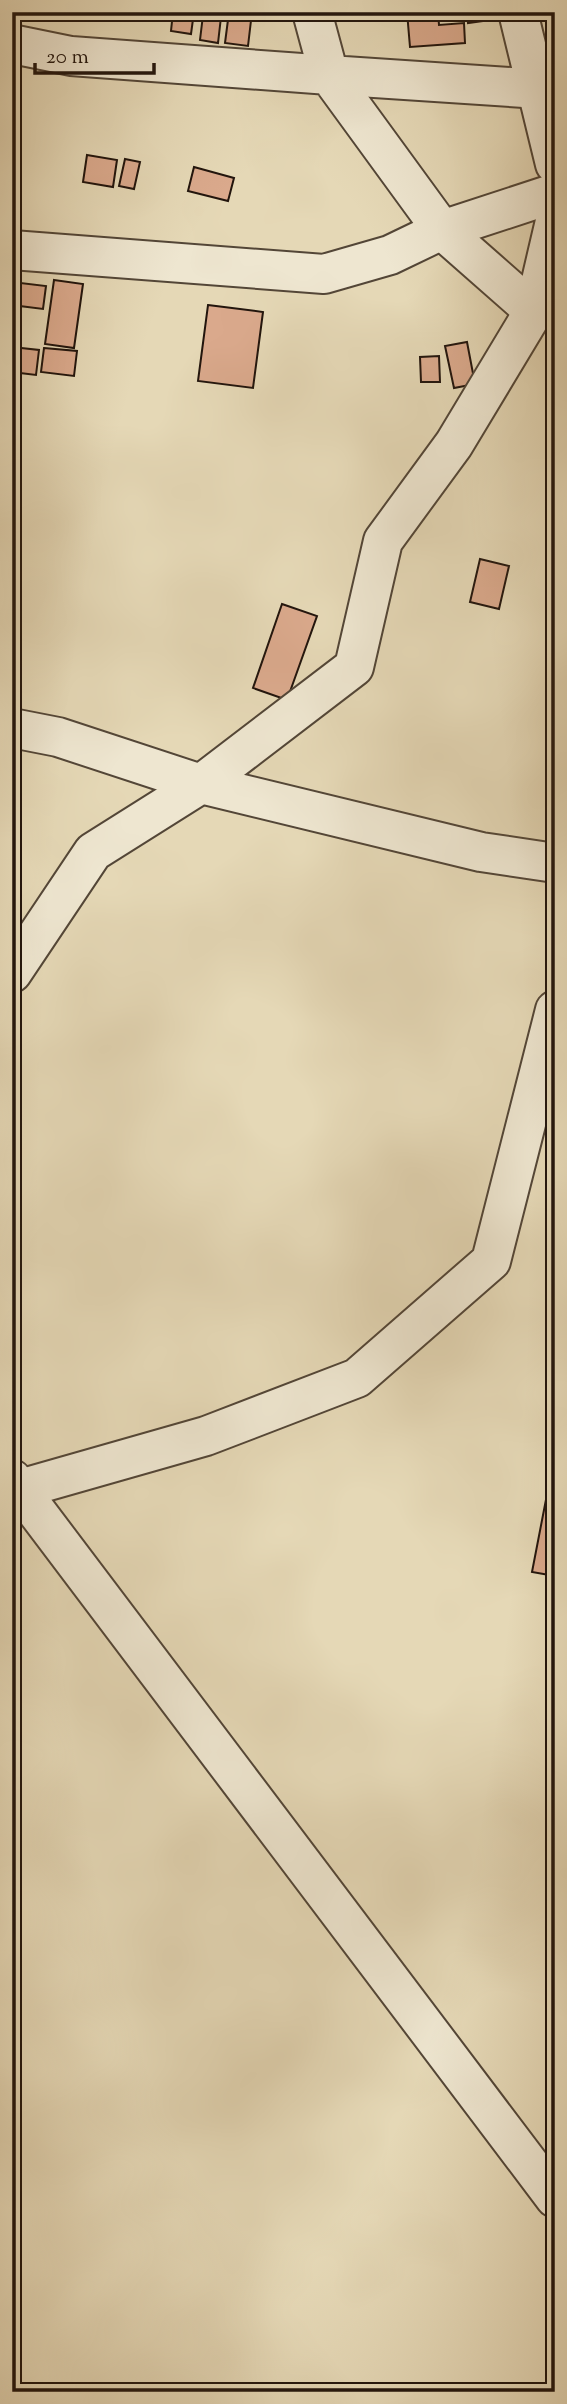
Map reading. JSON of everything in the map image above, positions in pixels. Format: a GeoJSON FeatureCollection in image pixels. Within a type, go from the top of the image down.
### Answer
{"type":"FeatureCollection","features":[{"type":"Feature","properties":{"kind":"street"},"geometry":{"type":"LineString","coordinates":[[312,12],[329,75],[442,230],[534,312]]}},
{"type":"Feature","properties":{"kind":"street"},"geometry":{"type":"LineString","coordinates":[[518,12],[545,89],[555,164]]}},
{"type":"Feature","properties":{"kind":"street"},"geometry":{"type":"LineString","coordinates":[[12,44],[71,55],[545,89]]}},
{"type":"Feature","properties":{"kind":"street"},"geometry":{"type":"LineString","coordinates":[[12,250],[324,274],[390,255],[442,230],[555,193]]}},
{"type":"Feature","properties":{"kind":"street"},"geometry":{"type":"LineString","coordinates":[[12,973],[93,852],[201,784],[354,667],[383,541],[454,444],[534,312],[555,221]]}},
{"type":"Feature","properties":{"kind":"street"},"geometry":{"type":"LineString","coordinates":[[12,728],[58,737],[201,784],[481,852],[555,863]]}},
{"type":"Feature","properties":{"kind":"street"},"geometry":{"type":"LineString","coordinates":[[555,1010],[491,1261],[357,1378],[206,1436],[16,1484],[555,2198]]}},
{"type":"Feature","properties":{"kind":"building"},"geometry":{"type":"Polygon","coordinates":[[[173,12],[194,12],[191,34],[171,31],[173,12]]]}},
{"type":"Feature","properties":{"kind":"building"},"geometry":{"type":"Polygon","coordinates":[[[229,12],[252,12],[248,46],[225,43],[229,12]]]}},
{"type":"Feature","properties":{"kind":"building"},"geometry":{"type":"Polygon","coordinates":[[[407,12],[438,12],[439,25],[464,23],[465,43],[410,47],[407,12]]]}},
{"type":"Feature","properties":{"kind":"building"},"geometry":{"type":"Polygon","coordinates":[[[467,12],[490,12],[491,20],[468,23],[467,12]]]}},
{"type":"Feature","properties":{"kind":"building"},"geometry":{"type":"Polygon","coordinates":[[[203,15],[221,17],[218,43],[200,40],[203,15]]]}},
{"type":"Feature","properties":{"kind":"building"},"geometry":{"type":"Polygon","coordinates":[[[87,155],[117,160],[113,187],[83,182],[87,155]]]}},
{"type":"Feature","properties":{"kind":"building"},"geometry":{"type":"Polygon","coordinates":[[[125,159],[140,162],[134,189],[119,186],[125,159]]]}},
{"type":"Feature","properties":{"kind":"building"},"geometry":{"type":"Polygon","coordinates":[[[194,167],[234,178],[228,201],[188,191],[194,167]]]}},
{"type":"Feature","properties":{"kind":"building"},"geometry":{"type":"Polygon","coordinates":[[[54,280],[83,284],[74,348],[45,344],[54,280]]]}},
{"type":"Feature","properties":{"kind":"building"},"geometry":{"type":"Polygon","coordinates":[[[12,282],[46,286],[43,309],[12,305],[12,282]]]}},
{"type":"Feature","properties":{"kind":"building"},"geometry":{"type":"Polygon","coordinates":[[[208,305],[263,312],[253,388],[198,381],[208,305]]]}},
{"type":"Feature","properties":{"kind":"building"},"geometry":{"type":"Polygon","coordinates":[[[467,342],[475,384],[454,388],[445,346],[467,342]]]}},
{"type":"Feature","properties":{"kind":"building"},"geometry":{"type":"Polygon","coordinates":[[[12,347],[39,350],[36,375],[12,372],[12,347]]]}},
{"type":"Feature","properties":{"kind":"building"},"geometry":{"type":"Polygon","coordinates":[[[44,348],[77,351],[74,376],[41,372],[44,348]]]}},
{"type":"Feature","properties":{"kind":"building"},"geometry":{"type":"Polygon","coordinates":[[[439,356],[440,382],[421,382],[420,357],[439,356]]]}},
{"type":"Feature","properties":{"kind":"building"},"geometry":{"type":"Polygon","coordinates":[[[480,559],[509,566],[499,609],[470,602],[480,559]]]}},
{"type":"Feature","properties":{"kind":"building"},"geometry":{"type":"Polygon","coordinates":[[[282,604],[317,616],[287,700],[253,688],[282,604]]]}},
{"type":"Feature","properties":{"kind":"building"},"geometry":{"type":"Polygon","coordinates":[[[555,1453],[555,1576],[532,1572],[555,1453]]]}}]}
